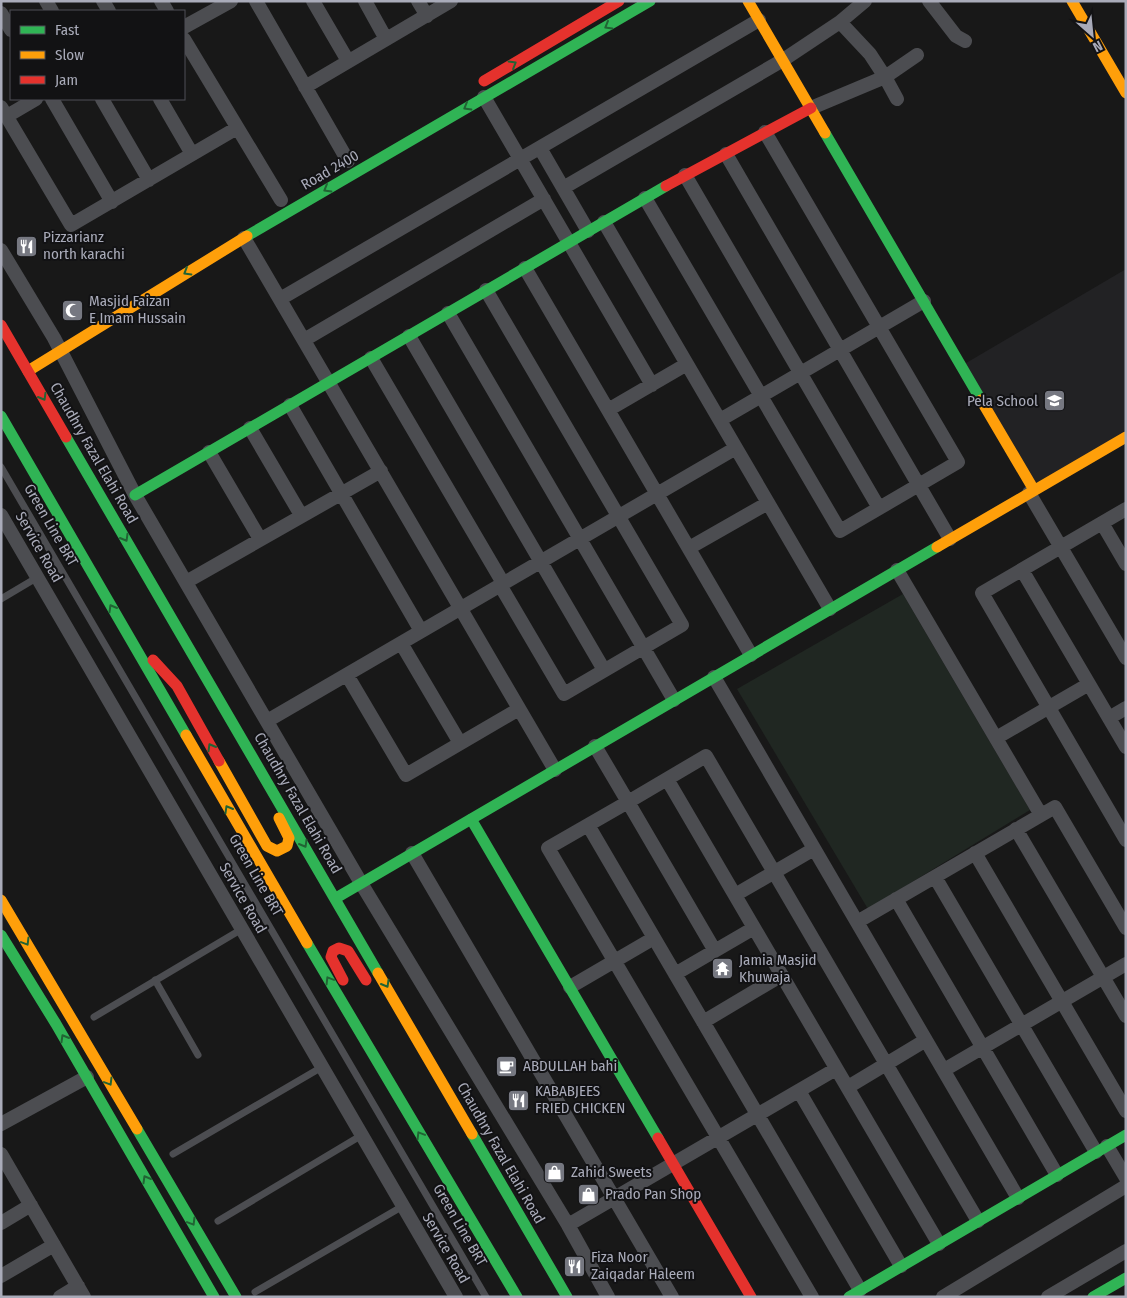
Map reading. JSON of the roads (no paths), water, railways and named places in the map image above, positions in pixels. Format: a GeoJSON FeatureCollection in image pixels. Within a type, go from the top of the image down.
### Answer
{"type":"FeatureCollection","features":[{"type":"Feature","properties":{"kind":"street"},"geometry":{"type":"LineString","coordinates":[[185,26],[231,1]]}},
{"type":"Feature","properties":{"kind":"street"},"geometry":{"type":"LineString","coordinates":[[256,1],[348,161]]}},
{"type":"Feature","properties":{"kind":"street"},"geometry":{"type":"LineString","coordinates":[[312,1],[348,62]]}},
{"type":"Feature","properties":{"kind":"street"},"geometry":{"type":"LineString","coordinates":[[364,1],[386,39]]}},
{"type":"Feature","properties":{"kind":"street"},"geometry":{"type":"LineString","coordinates":[[418,1],[426,16]]}},
{"type":"Feature","properties":{"kind":"street"},"geometry":{"type":"LineString","coordinates":[[305,87],[451,1]]}},
{"type":"Feature","properties":{"kind":"street"},"geometry":{"type":"LineString","coordinates":[[470,89],[619,1]]}},
{"type":"Feature","properties":{"kind":"street","name":"Road 2400"},"geometry":{"type":"LineString","coordinates":[[28,371],[55,341],[244,238],[650,1]]}},
{"type":"Feature","properties":{"kind":"street"},"geometry":{"type":"LineString","coordinates":[[748,1],[924,301],[1061,547],[1126,658]]}},
{"type":"Feature","properties":{"kind":"street"},"geometry":{"type":"LineString","coordinates":[[563,188],[783,60],[840,22],[864,1]]}},
{"type":"Feature","properties":{"kind":"street"},"geometry":{"type":"LineString","coordinates":[[929,1],[956,36],[966,41]]}},
{"type":"Feature","properties":{"kind":"street"},"geometry":{"type":"LineString","coordinates":[[1072,1],[1126,93]]}},
{"type":"Feature","properties":{"kind":"street"},"geometry":{"type":"LineString","coordinates":[[1,12],[10,28]]}},
{"type":"Feature","properties":{"kind":"street"},"geometry":{"type":"LineString","coordinates":[[280,299],[759,20]]}},
{"type":"Feature","properties":{"kind":"street"},"geometry":{"type":"LineString","coordinates":[[840,22],[870,54],[897,99]]}},
{"type":"Feature","properties":{"kind":"street"},"geometry":{"type":"LineString","coordinates":[[185,41],[282,200]]}},
{"type":"Feature","properties":{"kind":"street"},"geometry":{"type":"LineString","coordinates":[[135,495],[684,175],[811,108],[885,77],[917,55]]}},
{"type":"Feature","properties":{"kind":"street"},"geometry":{"type":"LineString","coordinates":[[484,97],[652,385]]}},
{"type":"Feature","properties":{"kind":"street"},"geometry":{"type":"LineString","coordinates":[[34,100],[4,112],[71,225],[237,128]]}},
{"type":"Feature","properties":{"kind":"street"},"geometry":{"type":"LineString","coordinates":[[53,100],[112,202]]}},
{"type":"Feature","properties":{"kind":"street"},"geometry":{"type":"LineString","coordinates":[[103,100],[149,180]]}},
{"type":"Feature","properties":{"kind":"street"},"geometry":{"type":"LineString","coordinates":[[161,100],[192,154]]}},
{"type":"Feature","properties":{"kind":"street"},"geometry":{"type":"LineString","coordinates":[[645,198],[837,529],[840,531],[958,462],[765,132]]}},
{"type":"Feature","properties":{"kind":"street"},"geometry":{"type":"LineString","coordinates":[[540,148],[588,231]]}},
{"type":"Feature","properties":{"kind":"street"},"geometry":{"type":"LineString","coordinates":[[726,154],[950,539]]}},
{"type":"Feature","properties":{"kind":"street"},"geometry":{"type":"LineString","coordinates":[[684,175],[879,508]]}},
{"type":"Feature","properties":{"kind":"street"},"geometry":{"type":"LineString","coordinates":[[304,340],[544,200]]}},
{"type":"Feature","properties":{"kind":"street"},"geometry":{"type":"LineString","coordinates":[[604,222],[830,609]]}},
{"type":"Feature","properties":{"kind":"street"},"geometry":{"type":"LineString","coordinates":[[244,238],[555,770]]}},
{"type":"Feature","properties":{"kind":"street"},"geometry":{"type":"LineString","coordinates":[[1,250],[55,341],[135,495],[361,883],[568,1225],[608,1297]]}},
{"type":"Feature","properties":{"kind":"street"},"geometry":{"type":"LineString","coordinates":[[525,268],[751,655]]}},
{"type":"Feature","properties":{"kind":"street"},"geometry":{"type":"LineString","coordinates":[[371,358],[564,694],[682,625],[486,290]]}},
{"type":"Feature","properties":{"kind":"street"},"geometry":{"type":"LineString","coordinates":[[720,420],[924,301]]}},
{"type":"Feature","properties":{"kind":"street"},"geometry":{"type":"LineString","coordinates":[[448,313],[674,700]]}},
{"type":"Feature","properties":{"kind":"street","name":"Chaudhry Fazal Elahi Road"},"geometry":{"type":"LineString","coordinates":[[1,325],[25,356],[28,371],[567,1297]]}},
{"type":"Feature","properties":{"kind":"street"},"geometry":{"type":"LineString","coordinates":[[408,336],[604,670]]}},
{"type":"Feature","properties":{"kind":"street"},"geometry":{"type":"LineString","coordinates":[[608,410],[687,364]]}},
{"type":"Feature","properties":{"kind":"street"},"geometry":{"type":"LineString","coordinates":[[290,405],[422,631]]}},
{"type":"Feature","properties":{"kind":"street"},"geometry":{"type":"LineString","coordinates":[[1,416],[449,1184],[517,1297]]}},
{"type":"Feature","properties":{"kind":"street"},"geometry":{"type":"LineString","coordinates":[[250,428],[301,515]]}},
{"type":"Feature","properties":{"kind":"street"},"geometry":{"type":"LineString","coordinates":[[336,898],[1126,437]]}},
{"type":"Feature","properties":{"kind":"street"},"geometry":{"type":"LineString","coordinates":[[267,721],[736,448]]}},
{"type":"Feature","properties":{"kind":"street"},"geometry":{"type":"LineString","coordinates":[[210,452],[260,539]]}},
{"type":"Feature","properties":{"kind":"street"},"geometry":{"type":"LineString","coordinates":[[186,582],[340,492],[381,471]]}},
{"type":"Feature","properties":{"kind":"street"},"geometry":{"type":"LineString","coordinates":[[689,548],[768,503]]}},
{"type":"Feature","properties":{"kind":"street"},"geometry":{"type":"LineString","coordinates":[[1126,509],[982,593],[1126,840]]}},
{"type":"Feature","properties":{"kind":"street","name":"Service Road"},"geometry":{"type":"LineString","coordinates":[[1,515],[456,1297]]}},
{"type":"Feature","properties":{"kind":"street"},"geometry":{"type":"LineString","coordinates":[[1102,523],[1126,564]]}},
{"type":"Feature","properties":{"kind":"street"},"geometry":{"type":"LineString","coordinates":[[897,570],[1041,815]]}},
{"type":"Feature","properties":{"kind":"street"},"geometry":{"type":"LineString","coordinates":[[1022,570],[1126,747]]}},
{"type":"Feature","properties":{"kind":"street"},"geometry":{"type":"LineString","coordinates":[[123,627],[177,686],[267,846],[273,850],[281,851],[288,846],[288,834],[211,700],[188,645]]}},
{"type":"Feature","properties":{"kind":"street"},"geometry":{"type":"LineString","coordinates":[[401,643],[460,743]]}},
{"type":"Feature","properties":{"kind":"street"},"geometry":{"type":"LineString","coordinates":[[347,675],[406,775],[519,709]]}},
{"type":"Feature","properties":{"kind":"street"},"geometry":{"type":"LineString","coordinates":[[714,677],[1018,1198]]}},
{"type":"Feature","properties":{"kind":"street"},"geometry":{"type":"LineString","coordinates":[[996,738],[1089,684]]}},
{"type":"Feature","properties":{"kind":"street"},"geometry":{"type":"LineString","coordinates":[[1109,718],[1126,708]]}},
{"type":"Feature","properties":{"kind":"street"},"geometry":{"type":"LineString","coordinates":[[595,746],[715,950]]}},
{"type":"Feature","properties":{"kind":"street"},"geometry":{"type":"LineString","coordinates":[[812,1297],[548,848],[706,756],[978,1221]]}},
{"type":"Feature","properties":{"kind":"street"},"geometry":{"type":"LineString","coordinates":[[667,779],[939,1244]]}},
{"type":"Feature","properties":{"kind":"street"},"geometry":{"type":"LineString","coordinates":[[857,922],[1055,807],[1124,923]]}},
{"type":"Feature","properties":{"kind":"street"},"geometry":{"type":"LineString","coordinates":[[471,819],[751,1297]]}},
{"type":"Feature","properties":{"kind":"street"},"geometry":{"type":"LineString","coordinates":[[588,825],[757,1115],[854,1294],[1126,1135]]}},
{"type":"Feature","properties":{"kind":"street"},"geometry":{"type":"LineString","coordinates":[[1016,829],[1126,1016]]}},
{"type":"Feature","properties":{"kind":"street"},"geometry":{"type":"LineString","coordinates":[[735,895],[814,849]]}},
{"type":"Feature","properties":{"kind":"street"},"geometry":{"type":"LineString","coordinates":[[412,853],[672,1297]]}},
{"type":"Feature","properties":{"kind":"street"},"geometry":{"type":"LineString","coordinates":[[975,854],[1126,1111]]}},
{"type":"Feature","properties":{"kind":"street"},"geometry":{"type":"LineString","coordinates":[[935,877],[1022,1024],[1101,1149],[1126,1178]]}},
{"type":"Feature","properties":{"kind":"street"},"geometry":{"type":"LineString","coordinates":[[896,899],[1057,1175]]}},
{"type":"Feature","properties":{"kind":"street"},"geometry":{"type":"LineString","coordinates":[[1,900],[236,1297]]}},
{"type":"Feature","properties":{"kind":"street"},"geometry":{"type":"LineString","coordinates":[[675,974],[754,928]]}},
{"type":"Feature","properties":{"kind":"street"},"geometry":{"type":"LineString","coordinates":[[1,936],[87,1077],[214,1297]]}},
{"type":"Feature","properties":{"kind":"street"},"geometry":{"type":"LineString","coordinates":[[570,987],[654,938]]}},
{"type":"Feature","properties":{"kind":"street"},"geometry":{"type":"LineString","coordinates":[[370,986],[348,951],[342,948],[333,951],[332,961],[433,1137],[449,1184]]}},
{"type":"Feature","properties":{"kind":"street"},"geometry":{"type":"LineString","coordinates":[[944,1070],[1126,964]]}},
{"type":"Feature","properties":{"kind":"street"},"geometry":{"type":"LineString","coordinates":[[703,1022],[782,975]]}},
{"type":"Feature","properties":{"kind":"street"},"geometry":{"type":"LineString","coordinates":[[848,1087],[926,1040]]}},
{"type":"Feature","properties":{"kind":"street"},"geometry":{"type":"LineString","coordinates":[[568,1225],[836,1068]]}},
{"type":"Feature","properties":{"kind":"street"},"geometry":{"type":"LineString","coordinates":[[1,1124],[87,1077]]}},
{"type":"Feature","properties":{"kind":"street"},"geometry":{"type":"LineString","coordinates":[[799,1091],[901,1266]]}},
{"type":"Feature","properties":{"kind":"street"},"geometry":{"type":"LineString","coordinates":[[439,1102],[449,1118],[497,1175]]}},
{"type":"Feature","properties":{"kind":"street"},"geometry":{"type":"LineString","coordinates":[[1,1154],[81,1291],[60,1297]]}},
{"type":"Feature","properties":{"kind":"street"},"geometry":{"type":"LineString","coordinates":[[943,1297],[1126,1186]]}},
{"type":"Feature","properties":{"kind":"street"},"geometry":{"type":"LineString","coordinates":[[1,1223],[31,1205]]}},
{"type":"Feature","properties":{"kind":"street"},"geometry":{"type":"LineString","coordinates":[[1,1276],[54,1245]]}},
{"type":"Feature","properties":{"kind":"street"},"geometry":{"type":"LineString","coordinates":[[1048,1297],[1126,1250]]}},
{"type":"Feature","properties":{"kind":"street"},"geometry":{"type":"LineString","coordinates":[[1093,1297],[1126,1278]]}},
{"type":"Feature","properties":{"kind":"lane","name":"Green Line BRT"},"geometry":{"type":"LineString","coordinates":[[1,467],[486,1297]]}},
{"type":"Feature","properties":{"kind":"lane"},"geometry":{"type":"LineString","coordinates":[[1,599],[38,578]]}},
{"type":"Feature","properties":{"kind":"lane"},"geometry":{"type":"LineString","coordinates":[[94,1017],[242,929]]}},
{"type":"Feature","properties":{"kind":"lane"},"geometry":{"type":"LineString","coordinates":[[155,980],[198,1055]]}},
{"type":"Feature","properties":{"kind":"lane"},"geometry":{"type":"LineString","coordinates":[[173,1154],[322,1067]]}},
{"type":"Feature","properties":{"kind":"lane"},"geometry":{"type":"LineString","coordinates":[[218,1221],[362,1134]]}},
{"type":"Feature","properties":{"kind":"lane"},"geometry":{"type":"LineString","coordinates":[[255,1292],[403,1206]]}},
{"type":"Feature","properties":{"kind":"place","name":"Pizzarianz north karachi"},"geometry":{"type":"Point","coordinates":[27,246]}},
{"type":"Feature","properties":{"kind":"place","name":"Masjid Faizan E Imam Hussain"},"geometry":{"type":"Point","coordinates":[73,310]}},
{"type":"Feature","properties":{"kind":"place","name":"Pela School"},"geometry":{"type":"Point","coordinates":[1054,401]}},
{"type":"Feature","properties":{"kind":"place","name":"Jamia Masjid Khuwaja"},"geometry":{"type":"Point","coordinates":[723,969]}},
{"type":"Feature","properties":{"kind":"place","name":"ABDULLAH bahi"},"geometry":{"type":"Point","coordinates":[507,1066]}},
{"type":"Feature","properties":{"kind":"place","name":"KABABJEES FRIED CHICKEN"},"geometry":{"type":"Point","coordinates":[519,1100]}},
{"type":"Feature","properties":{"kind":"place","name":"Zahid Sweets"},"geometry":{"type":"Point","coordinates":[555,1172]}},
{"type":"Feature","properties":{"kind":"place","name":"Prado Pan Shop"},"geometry":{"type":"Point","coordinates":[589,1194]}},
{"type":"Feature","properties":{"kind":"place","name":"Fiza Noor Zaiqadar Haleem"},"geometry":{"type":"Point","coordinates":[575,1266]}}]}
